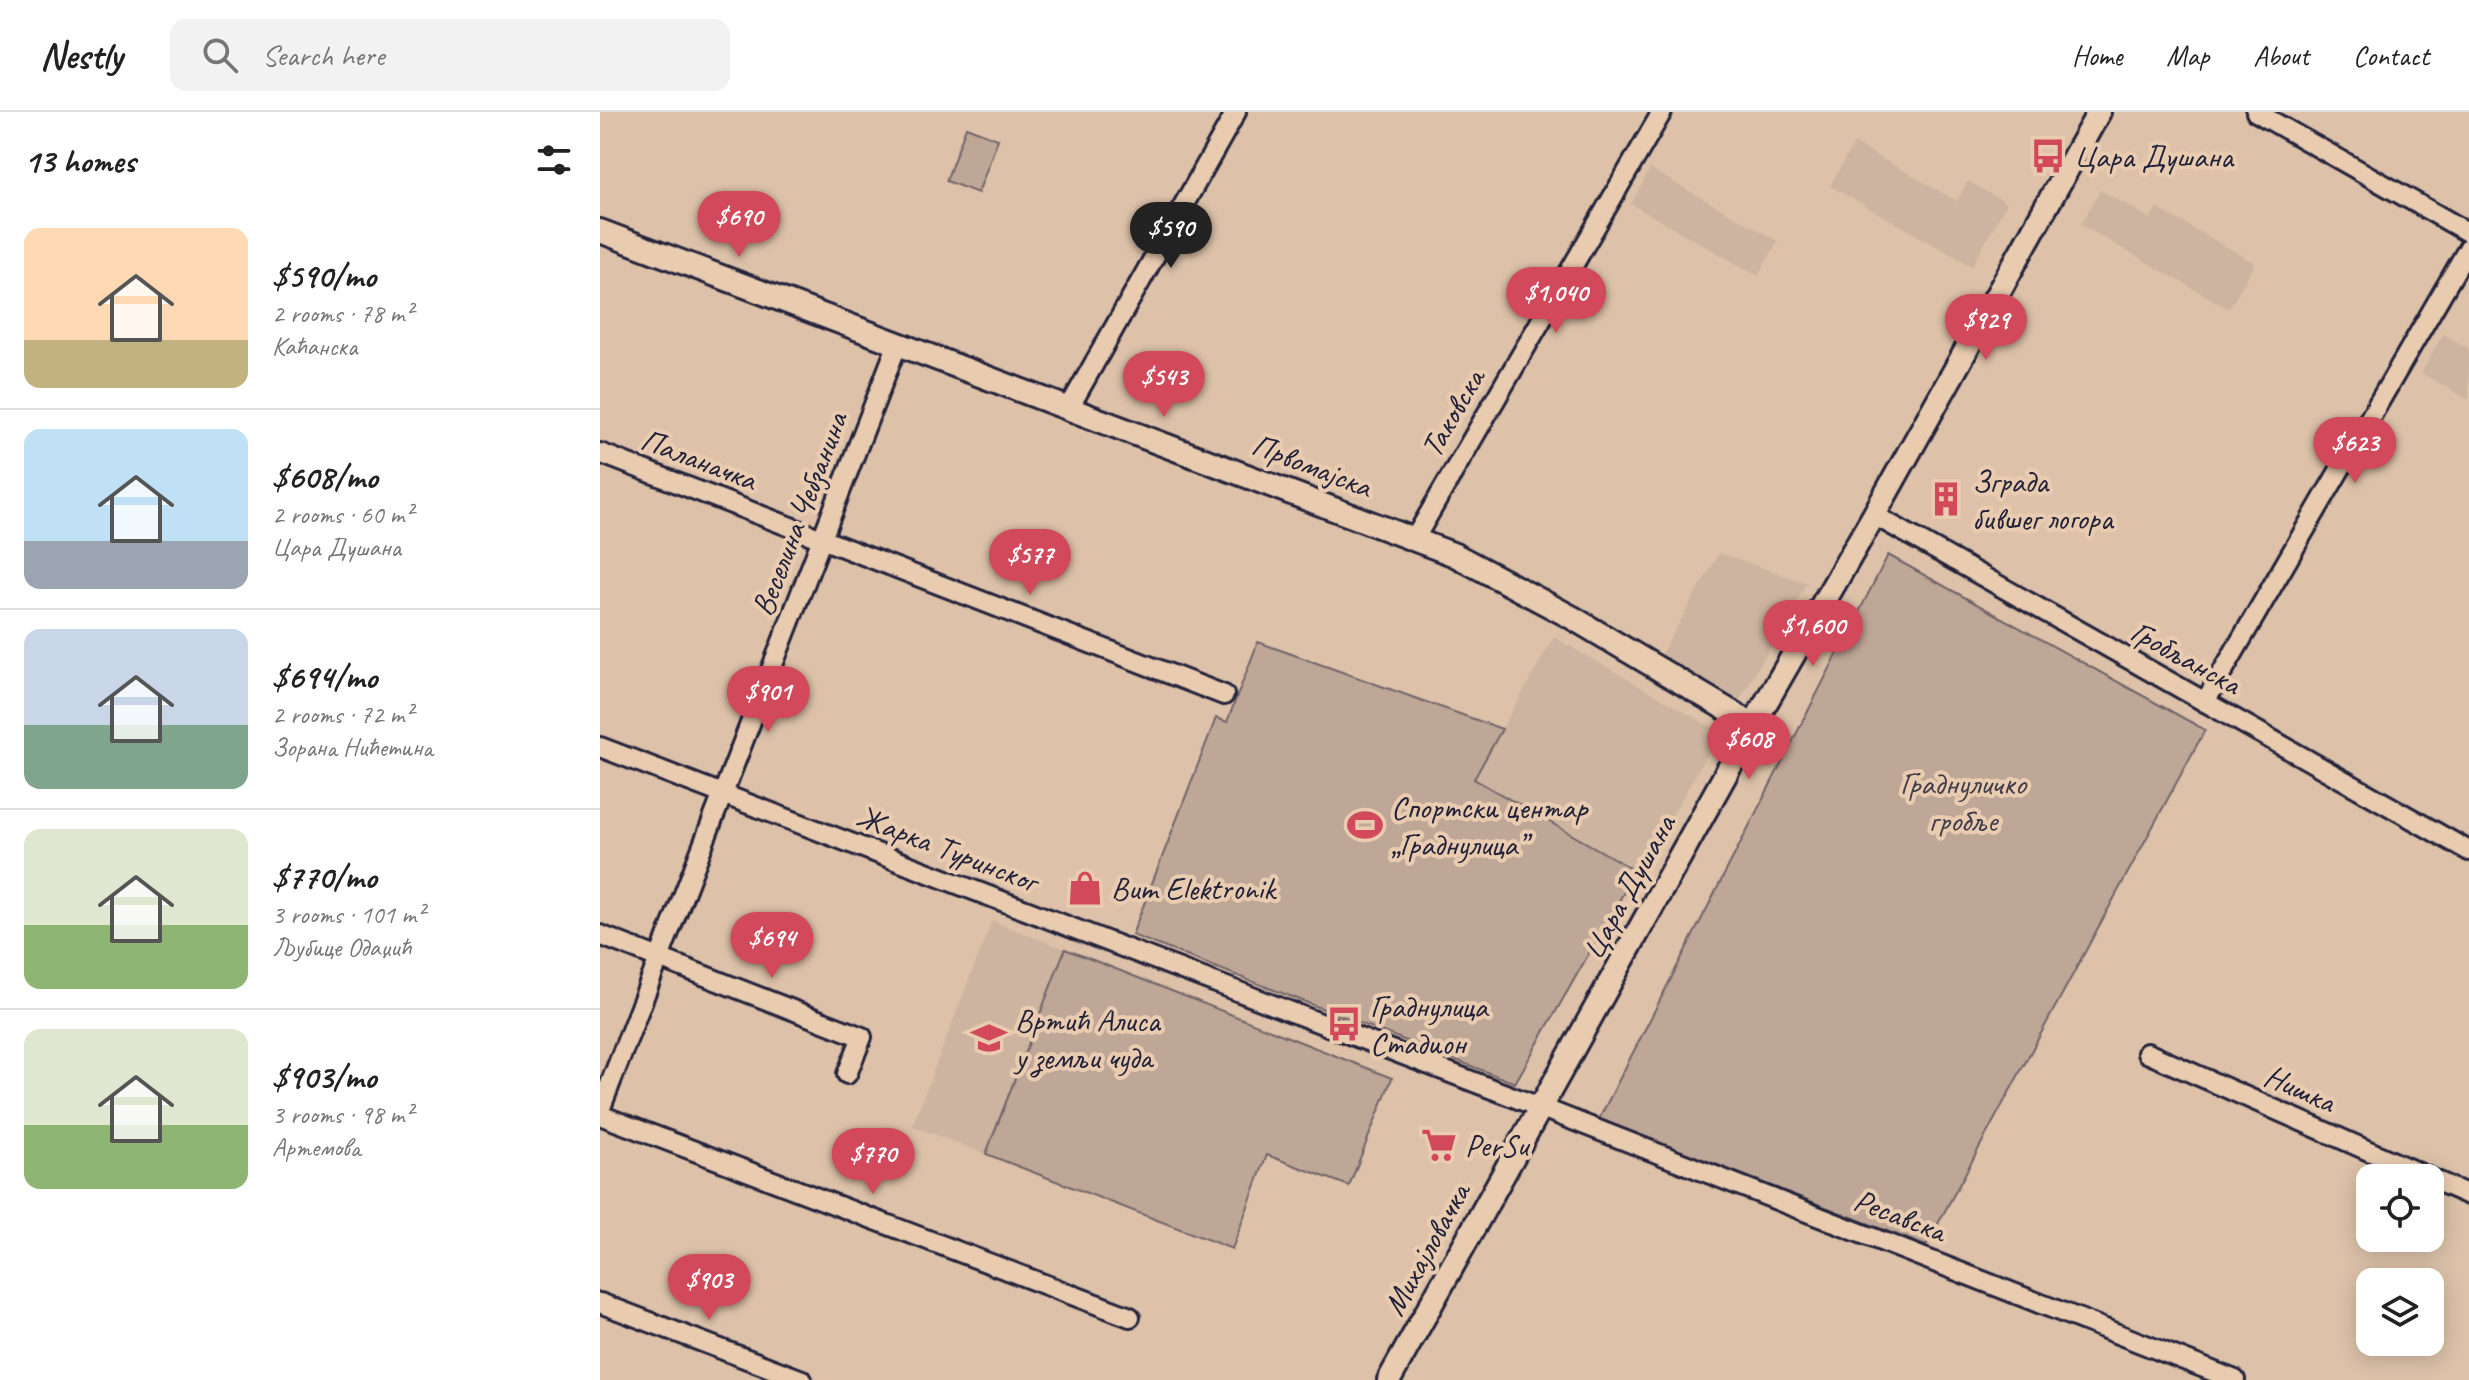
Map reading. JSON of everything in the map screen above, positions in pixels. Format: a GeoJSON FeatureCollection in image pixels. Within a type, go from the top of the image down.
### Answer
{"type":"FeatureCollection","features":[{"type":"Feature","properties":{"kind":"street"},"geometry":{"type":"LineString","coordinates":[[1069,408],[1236,112]]}},
{"type":"Feature","properties":{"kind":"street","name":"Таковска"},"geometry":{"type":"LineString","coordinates":[[1415,538],[1662,112]]}},
{"type":"Feature","properties":{"kind":"street","name":"Цара Душана"},"geometry":{"type":"LineString","coordinates":[[1542,1108],[1753,725],[2099,112]]}},
{"type":"Feature","properties":{"kind":"street"},"geometry":{"type":"LineString","coordinates":[[2256,112],[2469,233]]}},
{"type":"Feature","properties":{"kind":"street","name":"Првомајска"},"geometry":{"type":"LineString","coordinates":[[600,231],[1455,555],[1573,618],[1753,725]]}},
{"type":"Feature","properties":{"kind":"street"},"geometry":{"type":"LineString","coordinates":[[2205,702],[2469,247]]}},
{"type":"Feature","properties":{"kind":"street","name":"Веселина Чебзанина"},"geometry":{"type":"LineString","coordinates":[[600,1113],[898,343]]}},
{"type":"Feature","properties":{"kind":"street","name":"Паланачка"},"geometry":{"type":"LineString","coordinates":[[600,453],[1224,695]]}},
{"type":"Feature","properties":{"kind":"street","name":"Гробљанска"},"geometry":{"type":"LineString","coordinates":[[1874,515],[2469,851]]}},
{"type":"Feature","properties":{"kind":"street","name":"Жарка Туринског"},"geometry":{"type":"LineString","coordinates":[[600,747],[1542,1108]]}},
{"type":"Feature","properties":{"kind":"street"},"geometry":{"type":"LineString","coordinates":[[600,935],[862,1037],[847,1074]]}},
{"type":"Feature","properties":{"kind":"street","name":"Нишка"},"geometry":{"type":"LineString","coordinates":[[2147,1053],[2398,1164]]}},
{"type":"Feature","properties":{"kind":"street","name":"Ресавска"},"geometry":{"type":"LineString","coordinates":[[1542,1108],[2225,1378]]}},
{"type":"Feature","properties":{"kind":"street","name":"Михајловачка"},"geometry":{"type":"LineString","coordinates":[[1389,1380],[1542,1108]]}},
{"type":"Feature","properties":{"kind":"street"},"geometry":{"type":"LineString","coordinates":[[600,1113],[1130,1317]]}},
{"type":"Feature","properties":{"kind":"street","name":"Нишка"},"geometry":{"type":"LineString","coordinates":[[2444,1184],[2469,1195]]}},
{"type":"Feature","properties":{"kind":"street"},"geometry":{"type":"LineString","coordinates":[[600,1303],[802,1380]]}},
{"type":"Feature","properties":{"kind":"shaded area"},"geometry":{"type":"Polygon","coordinates":[[[1854,143],[1957,201],[1968,181],[2007,203],[1972,266],[1830,186],[1854,143]]]}},
{"type":"Feature","properties":{"kind":"shaded area"},"geometry":{"type":"Polygon","coordinates":[[[1650,169],[1778,241],[1758,276],[1631,204],[1650,169]]]}},
{"type":"Feature","properties":{"kind":"shaded area"},"geometry":{"type":"Polygon","coordinates":[[[2100,190],[2150,218],[2157,208],[2255,263],[2229,309],[2081,225],[2100,190]]]}},
{"type":"Feature","properties":{"kind":"shaded area"},"geometry":{"type":"Polygon","coordinates":[[[2443,334],[2469,349],[2469,400],[2421,373],[2443,334]]]}},
{"type":"Feature","properties":{"kind":"shaded area"},"geometry":{"type":"Polygon","coordinates":[[[1719,553],[1807,583],[1738,703],[1659,658],[1719,553]]]}},
{"type":"Feature","properties":{"kind":"shaded area"},"geometry":{"type":"Polygon","coordinates":[[[1554,637],[1720,732],[1639,873],[1474,778],[1554,637]]]}},
{"type":"Feature","properties":{"kind":"shaded area","name":"Вртић Алиса у земљи чуда"},"geometry":{"type":"Polygon","coordinates":[[[992,921],[1065,949],[986,1154],[912,1126],[992,921]]]}},
{"type":"Feature","properties":{"kind":"green space"},"geometry":{"type":"Polygon","coordinates":[[[966,127],[998,139],[978,193],[946,181],[966,127]]]}},
{"type":"Feature","properties":{"kind":"green space","name":"Граднуличко гробље"},"geometry":{"type":"Polygon","coordinates":[[[1888,555],[2205,730],[1926,1246],[1599,1119],[1888,555]]]}},
{"type":"Feature","properties":{"kind":"green space","name":"Спортски центар „Граднулица”"},"geometry":{"type":"Polygon","coordinates":[[[1258,642],[1502,729],[1474,779],[1636,871],[1515,1083],[1132,935],[1216,718],[1227,722],[1258,642]]]}},
{"type":"Feature","properties":{"kind":"green space"},"geometry":{"type":"Polygon","coordinates":[[[1065,949],[1392,1078],[1349,1186],[1267,1155],[1232,1249],[986,1154],[1065,949]]]}},
{"type":"Feature","properties":{"kind":"place","name":"Цара Душана"},"geometry":{"type":"Point","coordinates":[2048,156]}},
{"type":"Feature","properties":{"kind":"place","name":"Зграда бившег логора"},"geometry":{"type":"Point","coordinates":[1946,499]}},
{"type":"Feature","properties":{"kind":"place","name":"Спортски центар „Граднулица”"},"geometry":{"type":"Point","coordinates":[1365,825]}},
{"type":"Feature","properties":{"kind":"place","name":"Bum Elektronik"},"geometry":{"type":"Point","coordinates":[1085,888]}},
{"type":"Feature","properties":{"kind":"place","name":"Граднулица Стадион"},"geometry":{"type":"Point","coordinates":[1344,1024]}},
{"type":"Feature","properties":{"kind":"place","name":"Вртић Алиса у земљи чуда"},"geometry":{"type":"Point","coordinates":[989,1038]}},
{"type":"Feature","properties":{"kind":"place","name":"PerSu"},"geometry":{"type":"Point","coordinates":[1439,1145]}}]}
